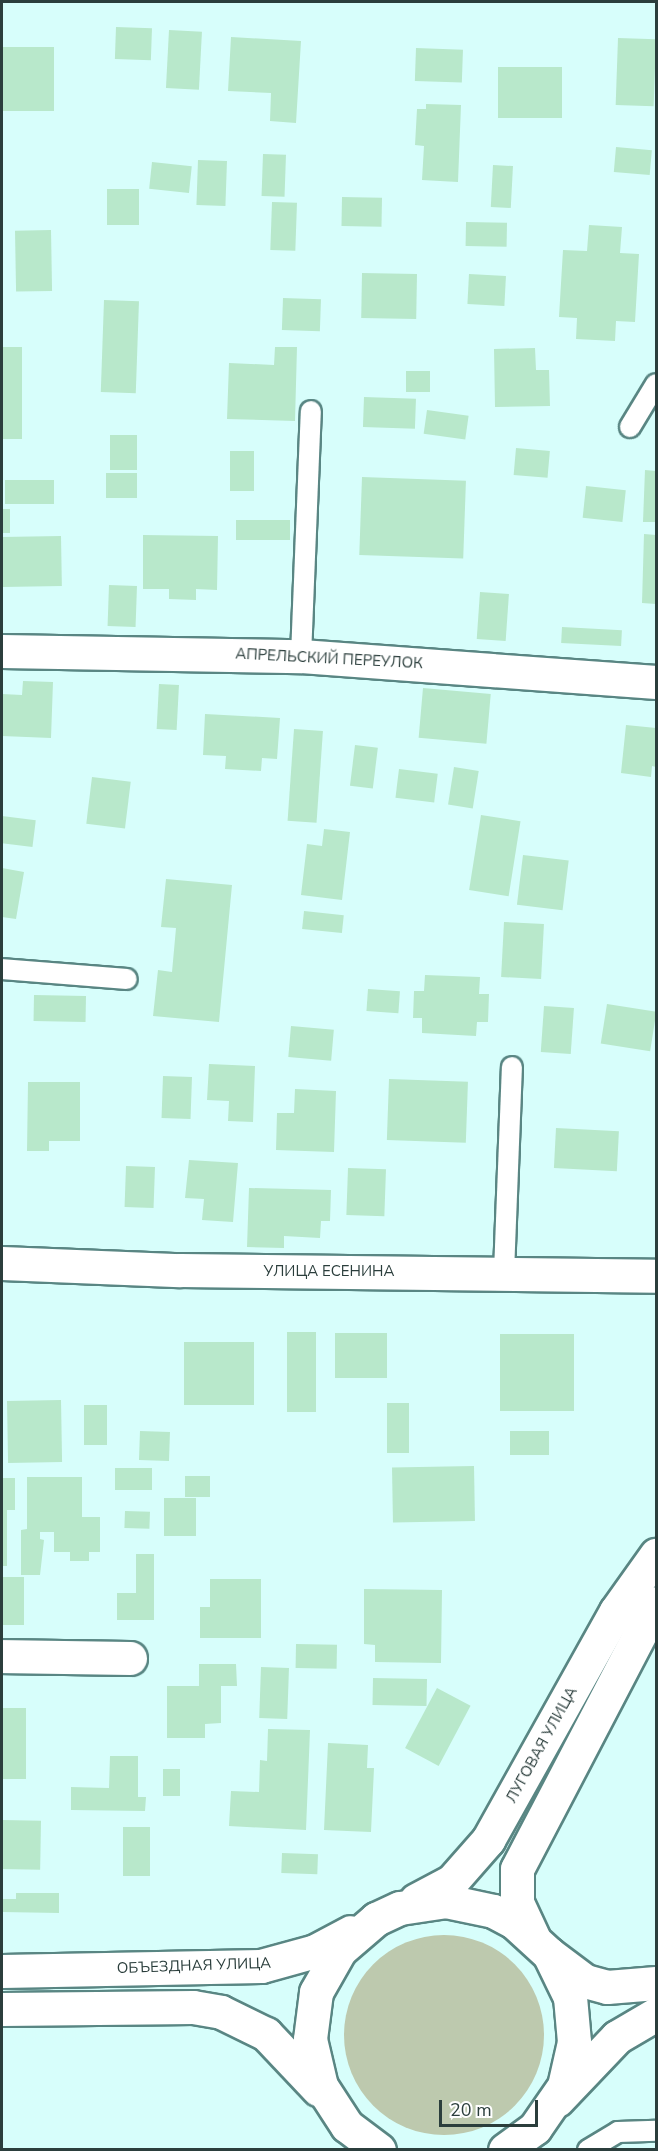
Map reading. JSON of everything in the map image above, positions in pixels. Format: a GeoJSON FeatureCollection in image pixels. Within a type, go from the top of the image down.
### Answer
{"type":"FeatureCollection","features":[{"type":"Feature","properties":{"kind":"main road","name":"АПРЕЛЬСКИЙ ПЕРЕУЛОК"},"geometry":{"type":"LineString","coordinates":[[2,651],[301,656],[657,682]]}},
{"type":"Feature","properties":{"kind":"main road","name":"УЛИЦА ЕСЕНИНА"},"geometry":{"type":"LineString","coordinates":[[2,1263],[180,1270],[657,1276]]}},
{"type":"Feature","properties":{"kind":"main road","name":"ЛУГОВАЯ УЛИЦА"},"geometry":{"type":"LineString","coordinates":[[388,1913],[452,1881],[488,1840],[616,1611],[657,1555]]}},
{"type":"Feature","properties":{"kind":"main road"},"geometry":{"type":"LineString","coordinates":[[556,2101],[572,2057],[574,2027],[570,1997],[517,1902],[517,1869],[657,1603]]}},
{"type":"Feature","properties":{"kind":"main road"},"geometry":{"type":"LineString","coordinates":[[2,1656],[130,1658]]}},
{"type":"Feature","properties":{"kind":"main road"},"geometry":{"type":"LineString","coordinates":[[349,2127],[321,2086],[311,2047],[316,1992],[340,1950],[388,1913],[447,1901],[470,1904],[514,1922],[585,1981],[607,1986],[657,1983]]}},
{"type":"Feature","properties":{"kind":"main road","name":"ОБЪЕЗДНАЯ УЛИЦА"},"geometry":{"type":"LineString","coordinates":[[2,1971],[261,1966],[315,1951],[388,1913]]}},
{"type":"Feature","properties":{"kind":"main road"},"geometry":{"type":"LineString","coordinates":[[2,2009],[193,2007],[221,2012],[266,2034],[349,2127],[379,2150]]}},
{"type":"Feature","properties":{"kind":"main road"},"geometry":{"type":"LineString","coordinates":[[512,2146],[601,2051],[657,2014]]}},
{"type":"Feature","properties":{"kind":"lane"},"geometry":{"type":"LineString","coordinates":[[630,427],[657,384]]}},
{"type":"Feature","properties":{"kind":"lane"},"geometry":{"type":"LineString","coordinates":[[301,656],[310,411]]}},
{"type":"Feature","properties":{"kind":"lane"},"geometry":{"type":"LineString","coordinates":[[2,969],[127,979]]}},
{"type":"Feature","properties":{"kind":"lane"},"geometry":{"type":"LineString","coordinates":[[504,1273],[512,1067]]}},
{"type":"Feature","properties":{"kind":"lane"},"geometry":{"type":"LineString","coordinates":[[588,2150],[618,2132],[657,2131]]}},
{"type":"Feature","properties":{"kind":"green space"},"geometry":{"type":"Polygon","coordinates":[[[444,1935],[463,1937],[491,1947],[521,1972],[536,1997],[542,2016],[544,2035],[542,2054],[532,2082],[507,2112],[482,2127],[463,2133],[444,2135],[425,2133],[397,2123],[367,2098],[352,2073],[346,2054],[344,2035],[346,2016],[356,1988],[381,1958],[406,1943],[425,1937],[444,1935]]]}},
{"type":"Feature","properties":{"kind":"building"},"geometry":{"type":"Polygon","coordinates":[[[116,27],[152,28],[151,60],[115,59],[116,27]]]}},
{"type":"Feature","properties":{"kind":"building"},"geometry":{"type":"Polygon","coordinates":[[[169,30],[202,32],[199,90],[166,88],[169,30]]]}},
{"type":"Feature","properties":{"kind":"building"},"geometry":{"type":"Polygon","coordinates":[[[231,37],[301,41],[296,123],[270,121],[271,93],[228,91],[231,37]]]}},
{"type":"Feature","properties":{"kind":"building"},"geometry":{"type":"Polygon","coordinates":[[[618,38],[656,39],[654,106],[616,105],[618,38]]]}},
{"type":"Feature","properties":{"kind":"building"},"geometry":{"type":"Polygon","coordinates":[[[2,47],[54,47],[54,111],[2,111],[2,47]]]}},
{"type":"Feature","properties":{"kind":"building"},"geometry":{"type":"Polygon","coordinates":[[[416,48],[463,50],[462,83],[415,81],[416,48]]]}},
{"type":"Feature","properties":{"kind":"building"},"geometry":{"type":"Polygon","coordinates":[[[498,67],[562,67],[562,118],[498,118],[498,67]]]}},
{"type":"Feature","properties":{"kind":"building"},"geometry":{"type":"Polygon","coordinates":[[[426,104],[461,105],[458,182],[422,180],[424,146],[415,145],[417,109],[426,109],[426,104]]]}},
{"type":"Feature","properties":{"kind":"building"},"geometry":{"type":"Polygon","coordinates":[[[616,147],[652,150],[650,175],[614,172],[616,147]]]}},
{"type":"Feature","properties":{"kind":"building"},"geometry":{"type":"Polygon","coordinates":[[[263,154],[286,155],[285,197],[262,196],[263,154]]]}},
{"type":"Feature","properties":{"kind":"building"},"geometry":{"type":"Polygon","coordinates":[[[198,160],[227,161],[225,206],[196,205],[198,160]]]}},
{"type":"Feature","properties":{"kind":"building"},"geometry":{"type":"Polygon","coordinates":[[[152,162],[192,166],[189,193],[149,189],[152,162]]]}},
{"type":"Feature","properties":{"kind":"building"},"geometry":{"type":"Polygon","coordinates":[[[493,165],[513,166],[511,208],[491,207],[493,165]]]}},
{"type":"Feature","properties":{"kind":"building"},"geometry":{"type":"Polygon","coordinates":[[[107,189],[139,189],[139,225],[107,225],[107,189]]]}},
{"type":"Feature","properties":{"kind":"building"},"geometry":{"type":"Polygon","coordinates":[[[342,197],[382,198],[381,227],[341,226],[342,197]]]}},
{"type":"Feature","properties":{"kind":"building"},"geometry":{"type":"Polygon","coordinates":[[[272,202],[297,203],[295,251],[270,250],[272,202]]]}},
{"type":"Feature","properties":{"kind":"building"},"geometry":{"type":"Polygon","coordinates":[[[466,222],[507,223],[507,247],[466,246],[466,222]]]}},
{"type":"Feature","properties":{"kind":"building"},"geometry":{"type":"Polygon","coordinates":[[[589,225],[622,227],[620,253],[639,254],[635,322],[616,321],[615,341],[576,339],[577,318],[559,317],[563,250],[587,251],[589,225]]]}},
{"type":"Feature","properties":{"kind":"building"},"geometry":{"type":"Polygon","coordinates":[[[51,230],[52,291],[16,292],[15,231],[51,230]]]}},
{"type":"Feature","properties":{"kind":"building"},"geometry":{"type":"Polygon","coordinates":[[[362,273],[417,274],[416,319],[361,318],[362,273]]]}},
{"type":"Feature","properties":{"kind":"building"},"geometry":{"type":"Polygon","coordinates":[[[469,274],[506,276],[504,306],[467,304],[469,274]]]}},
{"type":"Feature","properties":{"kind":"building"},"geometry":{"type":"Polygon","coordinates":[[[283,298],[321,299],[320,331],[282,330],[283,298]]]}},
{"type":"Feature","properties":{"kind":"building"},"geometry":{"type":"Polygon","coordinates":[[[104,300],[139,301],[136,393],[101,392],[104,300]]]}},
{"type":"Feature","properties":{"kind":"building"},"geometry":{"type":"Polygon","coordinates":[[[2,347],[22,347],[22,439],[2,439],[2,347]]]}},
{"type":"Feature","properties":{"kind":"building"},"geometry":{"type":"Polygon","coordinates":[[[275,347],[297,347],[295,421],[227,419],[229,363],[274,365],[275,347]]]}},
{"type":"Feature","properties":{"kind":"building"},"geometry":{"type":"Polygon","coordinates":[[[535,348],[536,370],[549,370],[550,406],[495,407],[494,349],[535,348]]]}},
{"type":"Feature","properties":{"kind":"building"},"geometry":{"type":"Polygon","coordinates":[[[406,371],[430,371],[430,392],[406,392],[406,371]]]}},
{"type":"Feature","properties":{"kind":"building"},"geometry":{"type":"Polygon","coordinates":[[[364,397],[416,399],[415,429],[363,427],[364,397]]]}},
{"type":"Feature","properties":{"kind":"building"},"geometry":{"type":"Polygon","coordinates":[[[427,410],[469,416],[465,440],[424,434],[427,410]]]}},
{"type":"Feature","properties":{"kind":"building"},"geometry":{"type":"Polygon","coordinates":[[[110,435],[137,435],[137,470],[110,470],[110,435]]]}},
{"type":"Feature","properties":{"kind":"building"},"geometry":{"type":"Polygon","coordinates":[[[516,448],[550,451],[548,478],[514,475],[516,448]]]}},
{"type":"Feature","properties":{"kind":"building"},"geometry":{"type":"Polygon","coordinates":[[[230,451],[254,451],[254,491],[230,491],[230,451]]]}},
{"type":"Feature","properties":{"kind":"building"},"geometry":{"type":"Polygon","coordinates":[[[645,470],[656,471],[656,522],[643,522],[645,470]]]}},
{"type":"Feature","properties":{"kind":"building"},"geometry":{"type":"Polygon","coordinates":[[[106,473],[137,473],[137,498],[106,498],[106,473]]]}},
{"type":"Feature","properties":{"kind":"building"},"geometry":{"type":"Polygon","coordinates":[[[362,477],[466,481],[463,559],[359,555],[362,477]]]}},
{"type":"Feature","properties":{"kind":"building"},"geometry":{"type":"Polygon","coordinates":[[[5,480],[54,480],[54,504],[5,504],[5,480]]]}},
{"type":"Feature","properties":{"kind":"building"},"geometry":{"type":"Polygon","coordinates":[[[586,486],[626,490],[622,522],[583,518],[586,486]]]}},
{"type":"Feature","properties":{"kind":"building"},"geometry":{"type":"Polygon","coordinates":[[[2,509],[10,509],[10,533],[2,533],[2,509]]]}},
{"type":"Feature","properties":{"kind":"building"},"geometry":{"type":"Polygon","coordinates":[[[236,520],[290,520],[290,540],[236,540],[236,520]]]}},
{"type":"Feature","properties":{"kind":"building"},"geometry":{"type":"Polygon","coordinates":[[[644,534],[656,535],[656,604],[642,603],[644,534]]]}},
{"type":"Feature","properties":{"kind":"building"},"geometry":{"type":"Polygon","coordinates":[[[143,535],[218,536],[217,590],[196,589],[196,600],[169,599],[169,589],[143,589],[143,535]]]}},
{"type":"Feature","properties":{"kind":"building"},"geometry":{"type":"Polygon","coordinates":[[[61,536],[62,586],[3,587],[2,537],[61,536]]]}},
{"type":"Feature","properties":{"kind":"building"},"geometry":{"type":"Polygon","coordinates":[[[109,585],[137,586],[136,627],[108,626],[109,585]]]}},
{"type":"Feature","properties":{"kind":"building"},"geometry":{"type":"Polygon","coordinates":[[[480,592],[509,594],[506,641],[477,639],[480,592]]]}},
{"type":"Feature","properties":{"kind":"building"},"geometry":{"type":"Polygon","coordinates":[[[562,627],[622,630],[621,646],[561,643],[562,627]]]}},
{"type":"Feature","properties":{"kind":"building"},"geometry":{"type":"Polygon","coordinates":[[[23,681],[53,682],[51,738],[2,736],[2,694],[22,695],[23,681]]]}},
{"type":"Feature","properties":{"kind":"building"},"geometry":{"type":"Polygon","coordinates":[[[159,684],[179,685],[177,730],[157,729],[159,684]]]}},
{"type":"Feature","properties":{"kind":"building"},"geometry":{"type":"Polygon","coordinates":[[[423,688],[491,694],[486,744],[419,738],[423,688]]]}},
{"type":"Feature","properties":{"kind":"building"},"geometry":{"type":"Polygon","coordinates":[[[205,714],[280,718],[277,759],[262,758],[261,771],[225,769],[226,756],[203,755],[205,714]]]}},
{"type":"Feature","properties":{"kind":"building"},"geometry":{"type":"Polygon","coordinates":[[[626,725],[656,728],[656,767],[652,766],[651,777],[621,773],[626,725]]]}},
{"type":"Feature","properties":{"kind":"building"},"geometry":{"type":"Polygon","coordinates":[[[294,729],[323,731],[317,823],[288,821],[294,729]]]}},
{"type":"Feature","properties":{"kind":"building"},"geometry":{"type":"Polygon","coordinates":[[[355,745],[378,748],[373,788],[350,786],[355,745]]]}},
{"type":"Feature","properties":{"kind":"building"},"geometry":{"type":"Polygon","coordinates":[[[454,767],[479,771],[473,808],[448,805],[454,767]]]}},
{"type":"Feature","properties":{"kind":"building"},"geometry":{"type":"Polygon","coordinates":[[[399,769],[438,774],[434,803],[395,798],[399,769]]]}},
{"type":"Feature","properties":{"kind":"building"},"geometry":{"type":"Polygon","coordinates":[[[92,777],[131,782],[125,828],[86,824],[92,777]]]}},
{"type":"Feature","properties":{"kind":"building"},"geometry":{"type":"Polygon","coordinates":[[[481,815],[521,821],[509,896],[469,890],[481,815]]]}},
{"type":"Feature","properties":{"kind":"building"},"geometry":{"type":"Polygon","coordinates":[[[2,816],[36,820],[32,847],[2,843],[2,816]]]}},
{"type":"Feature","properties":{"kind":"building"},"geometry":{"type":"Polygon","coordinates":[[[324,829],[350,832],[342,900],[301,895],[307,844],[322,846],[324,829]]]}},
{"type":"Feature","properties":{"kind":"building"},"geometry":{"type":"Polygon","coordinates":[[[523,855],[569,861],[563,910],[517,905],[523,855]]]}},
{"type":"Feature","properties":{"kind":"building"},"geometry":{"type":"Polygon","coordinates":[[[2,868],[24,872],[16,919],[2,917],[2,868]]]}},
{"type":"Feature","properties":{"kind":"building"},"geometry":{"type":"Polygon","coordinates":[[[166,879],[232,885],[219,1022],[153,1016],[158,970],[172,972],[176,928],[161,927],[166,879]]]}},
{"type":"Feature","properties":{"kind":"building"},"geometry":{"type":"Polygon","coordinates":[[[304,911],[344,915],[342,933],[302,929],[304,911]]]}},
{"type":"Feature","properties":{"kind":"building"},"geometry":{"type":"Polygon","coordinates":[[[504,922],[544,924],[541,979],[501,977],[504,922]]]}},
{"type":"Feature","properties":{"kind":"building"},"geometry":{"type":"Polygon","coordinates":[[[425,975],[480,977],[479,994],[489,994],[488,1022],[477,1022],[476,1036],[422,1033],[422,1018],[413,1018],[414,991],[424,991],[425,975]]]}},
{"type":"Feature","properties":{"kind":"building"},"geometry":{"type":"Polygon","coordinates":[[[368,989],[400,991],[398,1013],[366,1011],[368,989]]]}},
{"type":"Feature","properties":{"kind":"building"},"geometry":{"type":"Polygon","coordinates":[[[34,995],[86,996],[86,1022],[34,1021],[34,995]]]}},
{"type":"Feature","properties":{"kind":"building"},"geometry":{"type":"Polygon","coordinates":[[[607,1004],[656,1012],[650,1051],[601,1044],[607,1004]]]}},
{"type":"Feature","properties":{"kind":"building"},"geometry":{"type":"Polygon","coordinates":[[[544,1006],[574,1008],[571,1054],[541,1052],[544,1006]]]}},
{"type":"Feature","properties":{"kind":"building"},"geometry":{"type":"Polygon","coordinates":[[[291,1026],[334,1030],[331,1061],[288,1057],[291,1026]]]}},
{"type":"Feature","properties":{"kind":"building"},"geometry":{"type":"Polygon","coordinates":[[[209,1064],[255,1066],[253,1122],[228,1121],[229,1101],[207,1100],[209,1064]]]}},
{"type":"Feature","properties":{"kind":"building"},"geometry":{"type":"Polygon","coordinates":[[[163,1076],[192,1077],[191,1119],[162,1118],[163,1076]]]}},
{"type":"Feature","properties":{"kind":"building"},"geometry":{"type":"Polygon","coordinates":[[[389,1079],[468,1082],[466,1143],[387,1140],[389,1079]]]}},
{"type":"Feature","properties":{"kind":"building"},"geometry":{"type":"Polygon","coordinates":[[[28,1082],[80,1082],[80,1141],[49,1141],[49,1151],[27,1151],[28,1082]]]}},
{"type":"Feature","properties":{"kind":"building"},"geometry":{"type":"Polygon","coordinates":[[[295,1089],[336,1091],[334,1152],[276,1150],[277,1113],[294,1113],[295,1089]]]}},
{"type":"Feature","properties":{"kind":"building"},"geometry":{"type":"Polygon","coordinates":[[[556,1128],[619,1131],[617,1171],[554,1168],[556,1128]]]}},
{"type":"Feature","properties":{"kind":"building"},"geometry":{"type":"Polygon","coordinates":[[[189,1160],[238,1163],[233,1222],[202,1220],[204,1199],[185,1198],[189,1160]]]}},
{"type":"Feature","properties":{"kind":"building"},"geometry":{"type":"Polygon","coordinates":[[[126,1166],[155,1167],[154,1208],[125,1207],[126,1166]]]}},
{"type":"Feature","properties":{"kind":"building"},"geometry":{"type":"Polygon","coordinates":[[[348,1168],[386,1169],[384,1216],[346,1215],[348,1168]]]}},
{"type":"Feature","properties":{"kind":"building"},"geometry":{"type":"Polygon","coordinates":[[[249,1188],[331,1190],[330,1221],[321,1221],[320,1238],[284,1236],[284,1248],[247,1247],[249,1188]]]}},
{"type":"Feature","properties":{"kind":"building"},"geometry":{"type":"Polygon","coordinates":[[[287,1332],[316,1332],[316,1412],[287,1412],[287,1332]]]}},
{"type":"Feature","properties":{"kind":"building"},"geometry":{"type":"Polygon","coordinates":[[[335,1333],[387,1333],[387,1378],[335,1378],[335,1333]]]}},
{"type":"Feature","properties":{"kind":"building"},"geometry":{"type":"Polygon","coordinates":[[[500,1334],[574,1334],[574,1411],[500,1411],[500,1334]]]}},
{"type":"Feature","properties":{"kind":"building"},"geometry":{"type":"Polygon","coordinates":[[[184,1342],[254,1342],[254,1405],[184,1405],[184,1342]]]}},
{"type":"Feature","properties":{"kind":"building"},"geometry":{"type":"Polygon","coordinates":[[[61,1400],[62,1462],[8,1463],[7,1401],[61,1400]]]}},
{"type":"Feature","properties":{"kind":"building"},"geometry":{"type":"Polygon","coordinates":[[[387,1403],[409,1403],[409,1453],[387,1453],[387,1403]]]}},
{"type":"Feature","properties":{"kind":"building"},"geometry":{"type":"Polygon","coordinates":[[[84,1405],[107,1405],[107,1445],[84,1445],[84,1405]]]}},
{"type":"Feature","properties":{"kind":"building"},"geometry":{"type":"Polygon","coordinates":[[[140,1431],[170,1432],[169,1461],[139,1460],[140,1431]]]}},
{"type":"Feature","properties":{"kind":"building"},"geometry":{"type":"Polygon","coordinates":[[[510,1431],[549,1431],[549,1455],[510,1455],[510,1431]]]}},
{"type":"Feature","properties":{"kind":"building"},"geometry":{"type":"Polygon","coordinates":[[[474,1466],[475,1521],[393,1522],[392,1467],[474,1466]]]}},
{"type":"Feature","properties":{"kind":"building"},"geometry":{"type":"Polygon","coordinates":[[[115,1468],[152,1468],[152,1490],[115,1490],[115,1468]]]}},
{"type":"Feature","properties":{"kind":"building"},"geometry":{"type":"Polygon","coordinates":[[[185,1476],[210,1476],[210,1497],[185,1497],[185,1476]]]}},
{"type":"Feature","properties":{"kind":"building"},"geometry":{"type":"Polygon","coordinates":[[[27,1477],[82,1477],[82,1517],[100,1517],[100,1552],[89,1552],[89,1561],[70,1561],[70,1552],[54,1552],[54,1532],[40,1532],[40,1539],[44,1540],[40,1575],[21,1575],[21,1530],[27,1529],[27,1477]]]}},
{"type":"Feature","properties":{"kind":"building"},"geometry":{"type":"Polygon","coordinates":[[[2,1478],[15,1478],[15,1510],[7,1510],[7,1566],[2,1566],[2,1478]]]}},
{"type":"Feature","properties":{"kind":"building"},"geometry":{"type":"Polygon","coordinates":[[[164,1498],[196,1498],[196,1536],[164,1536],[164,1498]]]}},
{"type":"Feature","properties":{"kind":"building"},"geometry":{"type":"Polygon","coordinates":[[[125,1511],[150,1512],[149,1529],[124,1528],[125,1511]]]}},
{"type":"Feature","properties":{"kind":"building"},"geometry":{"type":"Polygon","coordinates":[[[136,1554],[154,1554],[154,1620],[117,1620],[117,1593],[136,1593],[136,1554]]]}},
{"type":"Feature","properties":{"kind":"building"},"geometry":{"type":"Polygon","coordinates":[[[2,1577],[24,1577],[24,1625],[2,1625],[2,1577]]]}},
{"type":"Feature","properties":{"kind":"building"},"geometry":{"type":"Polygon","coordinates":[[[210,1579],[261,1579],[261,1638],[200,1638],[200,1607],[210,1607],[210,1579]]]}},
{"type":"Feature","properties":{"kind":"building"},"geometry":{"type":"Polygon","coordinates":[[[364,1589],[442,1590],[441,1663],[375,1662],[375,1645],[364,1644],[364,1589]]]}},
{"type":"Feature","properties":{"kind":"building"},"geometry":{"type":"Polygon","coordinates":[[[296,1644],[337,1645],[337,1669],[296,1668],[296,1644]]]}},
{"type":"Feature","properties":{"kind":"building"},"geometry":{"type":"Polygon","coordinates":[[[199,1664],[236,1664],[237,1686],[221,1686],[221,1723],[205,1724],[205,1738],[167,1738],[167,1686],[199,1686],[199,1664]]]}},
{"type":"Feature","properties":{"kind":"building"},"geometry":{"type":"Polygon","coordinates":[[[261,1667],[289,1668],[287,1719],[259,1718],[261,1667]]]}},
{"type":"Feature","properties":{"kind":"building"},"geometry":{"type":"Polygon","coordinates":[[[373,1678],[427,1679],[427,1706],[373,1705],[373,1678]]]}},
{"type":"Feature","properties":{"kind":"building"},"geometry":{"type":"Polygon","coordinates":[[[437,1688],[471,1706],[439,1766],[405,1748],[437,1688]]]}},
{"type":"Feature","properties":{"kind":"building"},"geometry":{"type":"Polygon","coordinates":[[[2,1708],[26,1708],[26,1779],[2,1779],[2,1708]]]}},
{"type":"Feature","properties":{"kind":"building"},"geometry":{"type":"Polygon","coordinates":[[[268,1729],[310,1730],[306,1830],[229,1826],[231,1791],[259,1792],[260,1760],[267,1761],[268,1729]]]}},
{"type":"Feature","properties":{"kind":"building"},"geometry":{"type":"Polygon","coordinates":[[[328,1743],[368,1745],[367,1768],[374,1768],[371,1832],[324,1830],[328,1743]]]}},
{"type":"Feature","properties":{"kind":"building"},"geometry":{"type":"Polygon","coordinates":[[[110,1756],[138,1756],[138,1797],[146,1797],[145,1811],[71,1810],[71,1787],[109,1788],[110,1756]]]}},
{"type":"Feature","properties":{"kind":"building"},"geometry":{"type":"Polygon","coordinates":[[[163,1769],[180,1769],[180,1796],[163,1796],[163,1769]]]}},
{"type":"Feature","properties":{"kind":"building"},"geometry":{"type":"Polygon","coordinates":[[[2,1820],[41,1821],[40,1870],[2,1869],[2,1820]]]}},
{"type":"Feature","properties":{"kind":"building"},"geometry":{"type":"Polygon","coordinates":[[[123,1827],[150,1827],[150,1876],[123,1876],[123,1827]]]}},
{"type":"Feature","properties":{"kind":"building"},"geometry":{"type":"Polygon","coordinates":[[[282,1853],[318,1854],[317,1874],[281,1873],[282,1853]]]}},
{"type":"Feature","properties":{"kind":"building"},"geometry":{"type":"Polygon","coordinates":[[[16,1893],[59,1893],[59,1913],[2,1912],[2,1899],[16,1899],[16,1893]]]}}]}
